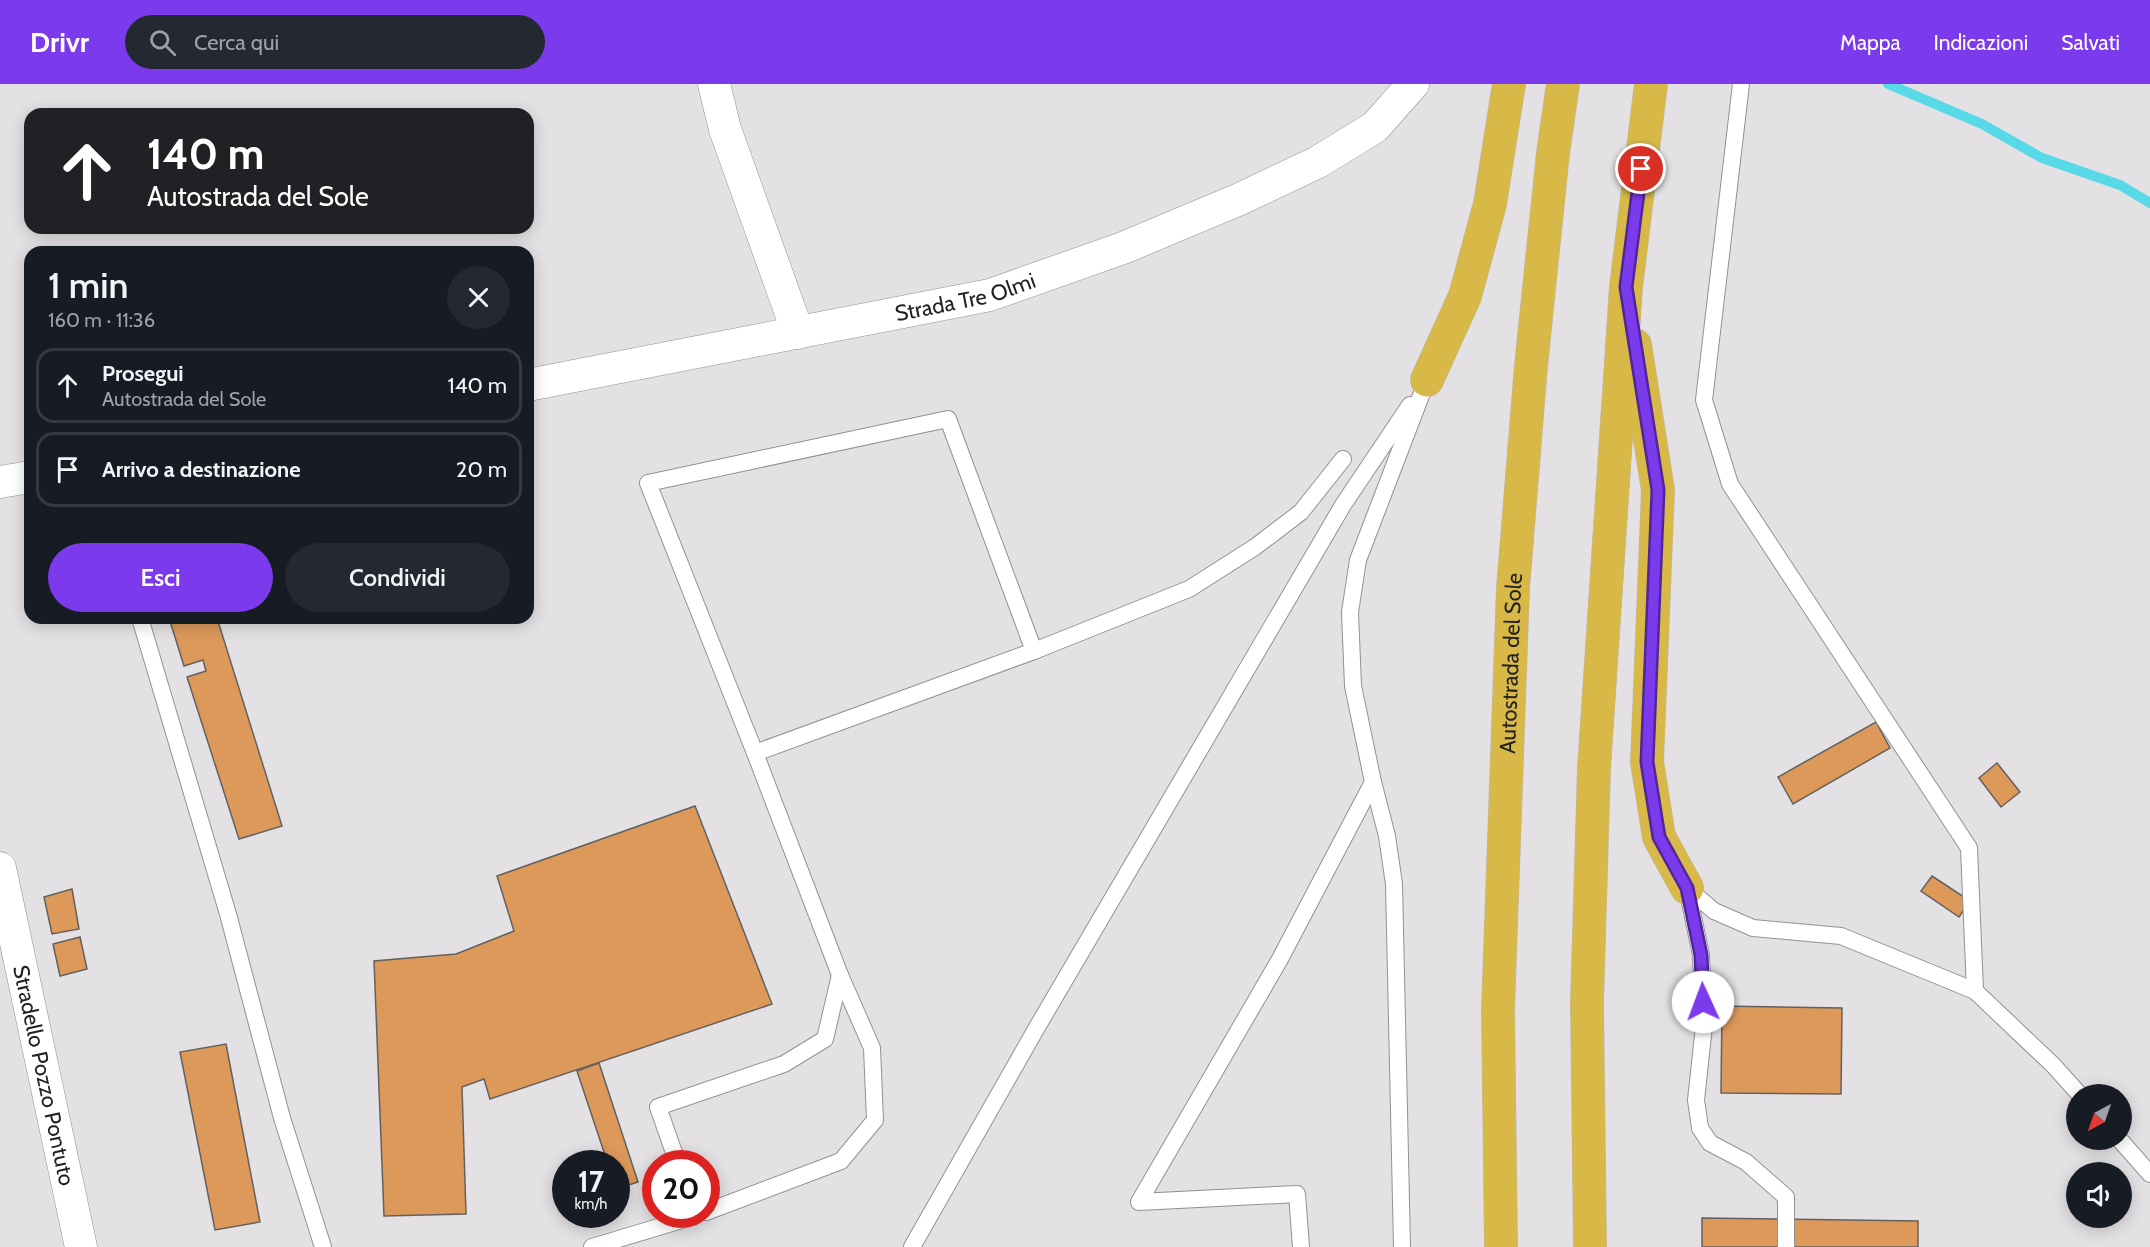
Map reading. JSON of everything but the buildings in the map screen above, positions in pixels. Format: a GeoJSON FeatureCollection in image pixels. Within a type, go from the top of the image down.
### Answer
{"type":"FeatureCollection","features":[{"type":"Feature","properties":{"kind":"highway"},"geometry":{"type":"LineString","coordinates":[[1427,380],[1465,296],[1478,250],[1490,204],[1509,84]]}},
{"type":"Feature","properties":{"kind":"highway","name":"Autostrada del Sole"},"geometry":{"type":"LineString","coordinates":[[1501,1247],[1498,1009],[1513,588],[1531,366],[1553,153],[1563,84]]}},
{"type":"Feature","properties":{"kind":"highway"},"geometry":{"type":"LineString","coordinates":[[1590,1247],[1587,1002],[1593,779],[1626,287],[1651,84]]}},
{"type":"Feature","properties":{"kind":"highway"},"geometry":{"type":"LineString","coordinates":[[1626,287],[1658,490],[1647,762],[1659,837],[1687,888]]}},
{"type":"Feature","properties":{"kind":"street"},"geometry":{"type":"LineString","coordinates":[[714,84],[725,129],[798,333]]}},
{"type":"Feature","properties":{"kind":"street","name":"Strada Tre Olmi"},"geometry":{"type":"LineString","coordinates":[[534,384],[990,296],[1123,248],[1240,199],[1318,162],[1375,127],[1413,84]]}},
{"type":"Feature","properties":{"kind":"street"},"geometry":{"type":"LineString","coordinates":[[0,482],[24,478]]}},
{"type":"Feature","properties":{"kind":"street","name":"Stradello Pozzo Pontuto"},"geometry":{"type":"LineString","coordinates":[[0,868],[81,1247]]}},
{"type":"Feature","properties":{"kind":"lane"},"geometry":{"type":"LineString","coordinates":[[1741,84],[1704,400],[1730,484],[1969,848],[1975,991]]}},
{"type":"Feature","properties":{"kind":"lane"},"geometry":{"type":"LineString","coordinates":[[1402,1247],[1394,884],[1387,836],[1372,782],[1353,686],[1350,612],[1358,560],[1427,380]]}},
{"type":"Feature","properties":{"kind":"lane"},"geometry":{"type":"LineString","coordinates":[[912,1247],[1042,1019],[1343,505],[1427,380]]}},
{"type":"Feature","properties":{"kind":"lane"},"geometry":{"type":"LineString","coordinates":[[720,1207],[841,1161],[875,1120],[872,1048],[840,975],[648,483],[948,419],[1034,651]]}},
{"type":"Feature","properties":{"kind":"lane"},"geometry":{"type":"LineString","coordinates":[[755,753],[1034,651],[1189,589],[1255,548],[1301,512],[1343,459]]}},
{"type":"Feature","properties":{"kind":"lane"},"geometry":{"type":"LineString","coordinates":[[142,624],[228,914],[282,1118],[322,1247]]}},
{"type":"Feature","properties":{"kind":"lane"},"geometry":{"type":"LineString","coordinates":[[1301,1247],[1297,1194],[1139,1202],[1280,958],[1372,782]]}},
{"type":"Feature","properties":{"kind":"lane"},"geometry":{"type":"LineString","coordinates":[[1687,888],[1714,911],[1753,928],[1840,936],[1975,991],[2070,1084]]}},
{"type":"Feature","properties":{"kind":"lane"},"geometry":{"type":"LineString","coordinates":[[1687,888],[1701,955],[1704,1026],[1696,1100],[1700,1128],[1710,1143],[1746,1162],[1786,1197],[1785,1247]]}},
{"type":"Feature","properties":{"kind":"lane"},"geometry":{"type":"LineString","coordinates":[[673,1150],[658,1107],[784,1064],[825,1039],[840,975]]}},
{"type":"Feature","properties":{"kind":"lane"},"geometry":{"type":"LineString","coordinates":[[2129,1150],[2150,1174]]}},
{"type":"Feature","properties":{"kind":"lane"},"geometry":{"type":"LineString","coordinates":[[592,1247],[656,1228]]}},
{"type":"Feature","properties":{"kind":"waterway"},"geometry":{"type":"LineString","coordinates":[[1888,84],[1982,124],[2042,158],[2120,185],[2150,203]]}},
{"type":"Feature","properties":{"kind":"route"},"geometry":{"type":"LineString","coordinates":[[1641,169],[1626,287],[1658,490],[1647,762],[1659,837],[1687,888],[1701,955],[1703,1002]]}}]}
